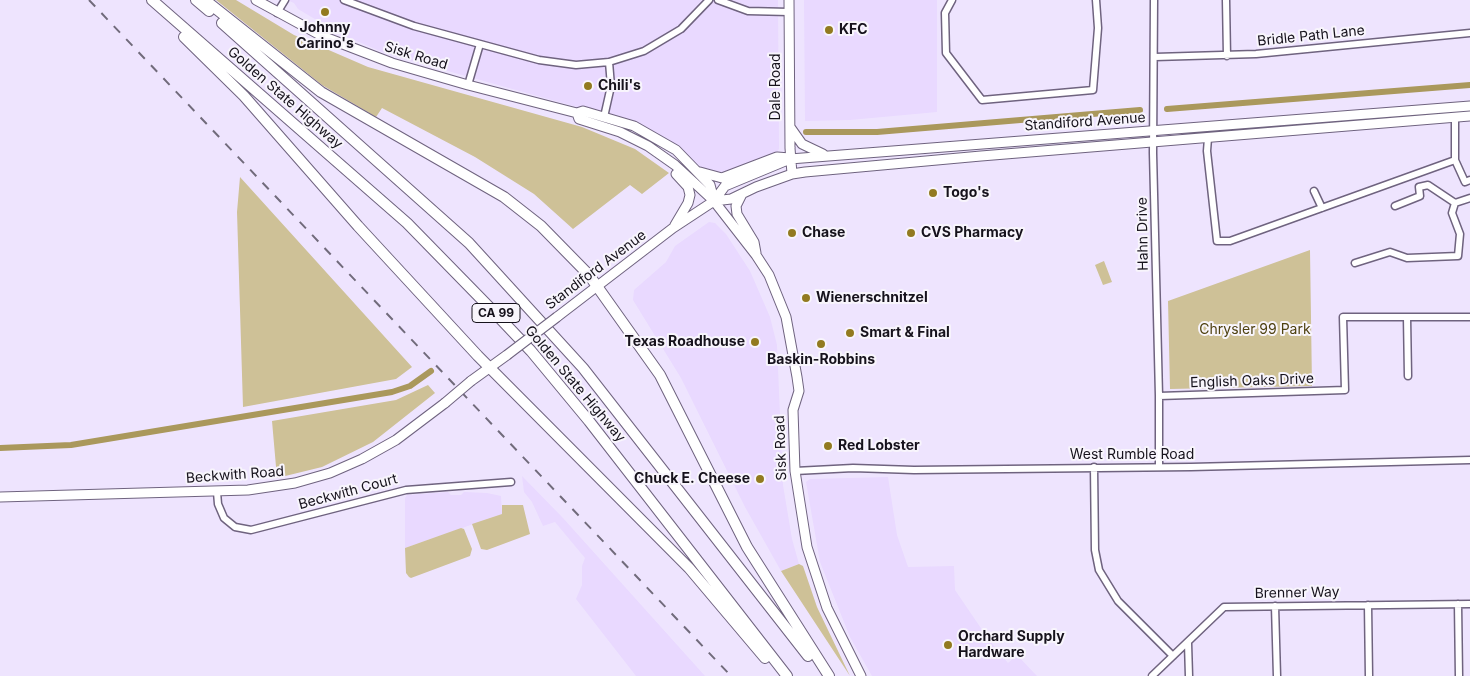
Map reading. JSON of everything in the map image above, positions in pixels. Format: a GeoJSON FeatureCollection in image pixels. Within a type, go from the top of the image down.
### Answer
{"type":"FeatureCollection","features":[{"type":"Feature","properties":{"kind":"highway"},"geometry":{"type":"LineString","coordinates":[[142,0],[200,52],[244,96],[358,226],[490,368],[689,568],[779,676]]}},
{"type":"Feature","properties":{"kind":"highway","name":"Golden State Highway"},"geometry":{"type":"LineString","coordinates":[[152,0],[407,223],[506,325],[572,400],[787,676]]}},
{"type":"Feature","properties":{"kind":"highway","name":"Golden State Highway"},"geometry":{"type":"LineString","coordinates":[[196,0],[475,250],[583,368],[824,676]]}},
{"type":"Feature","properties":{"kind":"highway"},"geometry":{"type":"LineString","coordinates":[[205,0],[321,92],[351,111],[480,181],[522,210],[563,247],[597,287],[660,375],[747,547],[829,676]]}},
{"type":"Feature","properties":{"kind":"main road","name":"Sisk Road"},"geometry":{"type":"LineString","coordinates":[[256,0],[322,36],[367,55],[468,85],[577,113],[583,111],[634,126],[662,140],[676,150],[710,185],[714,200]]}},
{"type":"Feature","properties":{"kind":"main road","name":"Dale Road"},"geometry":{"type":"LineString","coordinates":[[789,0],[790,158],[792,174]]}},
{"type":"Feature","properties":{"kind":"main road","name":"Standiford Avenue"},"geometry":{"type":"LineString","coordinates":[[471,381],[508,355],[673,228],[714,200],[725,186],[790,158],[1470,106]]}},
{"type":"Feature","properties":{"kind":"main road","name":"Sisk Road"},"geometry":{"type":"LineString","coordinates":[[577,113],[579,119],[620,132],[648,146],[674,165],[714,200],[756,255],[779,298],[793,348],[799,391],[793,410],[795,471],[803,530],[816,578],[837,632],[861,676]]}},
{"type":"Feature","properties":{"kind":"main road","name":"Standiford Avenue"},"geometry":{"type":"LineString","coordinates":[[714,200],[731,199],[792,174],[1153,141],[1470,116]]}},
{"type":"Feature","properties":{"kind":"main road"},"geometry":{"type":"LineString","coordinates":[[790,126],[802,144],[826,155]]}},
{"type":"Feature","properties":{"kind":"main road"},"geometry":{"type":"LineString","coordinates":[[620,132],[661,161],[688,188],[688,203],[673,228]]}},
{"type":"Feature","properties":{"kind":"main road"},"geometry":{"type":"LineString","coordinates":[[694,169],[707,176],[720,178],[777,157],[790,158]]}},
{"type":"Feature","properties":{"kind":"main road"},"geometry":{"type":"LineString","coordinates":[[742,194],[736,206],[737,214],[754,242],[756,255]]}},
{"type":"Feature","properties":{"kind":"main road","name":"Beckwith Road"},"geometry":{"type":"LineString","coordinates":[[0,498],[217,492],[277,487],[315,478],[346,467],[396,440],[471,381]]}},
{"type":"Feature","properties":{"kind":"street"},"geometry":{"type":"LineString","coordinates":[[277,13],[285,0]]}},
{"type":"Feature","properties":{"kind":"street"},"geometry":{"type":"LineString","coordinates":[[344,0],[406,24],[562,64],[609,62],[637,54],[666,39],[688,23],[708,0]]}},
{"type":"Feature","properties":{"kind":"street"},"geometry":{"type":"LineString","coordinates":[[718,0],[748,11],[789,12]]}},
{"type":"Feature","properties":{"kind":"street"},"geometry":{"type":"LineString","coordinates":[[952,0],[945,13],[946,53],[982,100],[1093,90],[1098,28],[1096,0]]}},
{"type":"Feature","properties":{"kind":"street","name":"Hahn Drive"},"geometry":{"type":"LineString","coordinates":[[1154,0],[1153,141],[1159,396],[1158,467]]}},
{"type":"Feature","properties":{"kind":"street"},"geometry":{"type":"LineString","coordinates":[[1226,0],[1227,56]]}},
{"type":"Feature","properties":{"kind":"street","name":"Bridle Path Lane"},"geometry":{"type":"LineString","coordinates":[[1155,57],[1227,56],[1470,33]]}},
{"type":"Feature","properties":{"kind":"street"},"geometry":{"type":"LineString","coordinates":[[468,85],[480,44]]}},
{"type":"Feature","properties":{"kind":"street"},"geometry":{"type":"LineString","coordinates":[[604,117],[611,92],[609,62]]}},
{"type":"Feature","properties":{"kind":"street"},"geometry":{"type":"LineString","coordinates":[[1455,117],[1455,160],[1465,182],[1470,180]]}},
{"type":"Feature","properties":{"kind":"street"},"geometry":{"type":"LineString","coordinates":[[1208,138],[1207,151],[1217,241],[1230,241],[1455,160]]}},
{"type":"Feature","properties":{"kind":"street"},"geometry":{"type":"LineString","coordinates":[[1395,206],[1420,196],[1420,187],[1428,185],[1455,203]]}},
{"type":"Feature","properties":{"kind":"street"},"geometry":{"type":"LineString","coordinates":[[1314,191],[1322,208]]}},
{"type":"Feature","properties":{"kind":"street"},"geometry":{"type":"LineString","coordinates":[[1455,203],[1470,198]]}},
{"type":"Feature","properties":{"kind":"street"},"geometry":{"type":"LineString","coordinates":[[1355,263],[1390,252],[1407,258],[1458,256],[1460,234],[1452,213],[1455,203]]}},
{"type":"Feature","properties":{"kind":"street","name":"English Oaks Drive"},"geometry":{"type":"LineString","coordinates":[[1159,396],[1345,390],[1343,317],[1407,317]]}},
{"type":"Feature","properties":{"kind":"street"},"geometry":{"type":"LineString","coordinates":[[1408,376],[1407,317],[1470,317]]}},
{"type":"Feature","properties":{"kind":"street","name":"West Rumble Road"},"geometry":{"type":"LineString","coordinates":[[795,471],[853,468],[918,470],[1094,468],[1470,460]]}},
{"type":"Feature","properties":{"kind":"street"},"geometry":{"type":"LineString","coordinates":[[1094,468],[1095,550],[1099,570],[1118,600],[1173,656]]}},
{"type":"Feature","properties":{"kind":"street","name":"Beckwith Court"},"geometry":{"type":"LineString","coordinates":[[217,492],[218,504],[224,518],[235,527],[251,530],[406,490],[510,482]]}},
{"type":"Feature","properties":{"kind":"street"},"geometry":{"type":"LineString","coordinates":[[1458,604],[1459,676]]}},
{"type":"Feature","properties":{"kind":"street","name":"Brenner Way"},"geometry":{"type":"LineString","coordinates":[[1152,676],[1224,607],[1470,604]]}},
{"type":"Feature","properties":{"kind":"street"},"geometry":{"type":"LineString","coordinates":[[1368,605],[1369,676]]}},
{"type":"Feature","properties":{"kind":"street"},"geometry":{"type":"LineString","coordinates":[[1275,606],[1277,676]]}},
{"type":"Feature","properties":{"kind":"street"},"geometry":{"type":"LineString","coordinates":[[1188,643],[1189,676]]}},
{"type":"Feature","properties":{"kind":"shaded area"},"geometry":{"type":"Polygon","coordinates":[[[287,0],[778,0],[779,149],[776,153],[724,175],[703,169],[670,140],[638,124],[387,54],[340,34],[298,9],[294,3],[287,0]]]}},
{"type":"Feature","properties":{"kind":"shaded area"},"geometry":{"type":"Polygon","coordinates":[[[804,0],[937,0],[937,112],[850,120],[805,121],[804,0]]]}},
{"type":"Feature","properties":{"kind":"shaded area"},"geometry":{"type":"Polygon","coordinates":[[[709,222],[715,223],[726,234],[750,271],[770,317],[777,345],[783,485],[792,539],[799,564],[781,571],[745,507],[681,378],[633,300],[634,290],[666,262],[675,246],[709,222]]]}},
{"type":"Feature","properties":{"kind":"shaded area"},"geometry":{"type":"Polygon","coordinates":[[[522,476],[563,518],[705,676],[636,676],[576,599],[582,585],[582,566],[585,558],[555,522],[543,526],[532,502],[524,492],[522,476]]]}},
{"type":"Feature","properties":{"kind":"shaded area"},"geometry":{"type":"Polygon","coordinates":[[[888,477],[897,535],[908,567],[954,566],[955,590],[989,640],[1008,663],[1017,655],[1037,676],[872,676],[850,637],[820,562],[806,482],[810,479],[888,477]]]}},
{"type":"Feature","properties":{"kind":"shaded area"},"geometry":{"type":"Polygon","coordinates":[[[448,492],[451,495],[461,495],[464,492],[501,496],[502,514],[405,548],[405,498],[407,495],[448,492]]]}},
{"type":"Feature","properties":{"kind":"green space"},"geometry":{"type":"Polygon","coordinates":[[[216,0],[236,0],[294,35],[368,67],[582,127],[635,149],[669,173],[642,194],[630,185],[573,229],[534,194],[475,157],[382,108],[376,117],[322,85],[216,0]]]}},
{"type":"Feature","properties":{"kind":"green space"},"geometry":{"type":"Polygon","coordinates":[[[240,177],[412,367],[396,379],[243,407],[237,212],[240,177]]]}},
{"type":"Feature","properties":{"kind":"green space","name":"Chrysler 99 Park"},"geometry":{"type":"Polygon","coordinates":[[[1310,250],[1312,386],[1170,389],[1168,301],[1310,250]]]}},
{"type":"Feature","properties":{"kind":"green space"},"geometry":{"type":"Polygon","coordinates":[[[1104,261],[1112,282],[1103,285],[1095,265],[1104,261]]]}},
{"type":"Feature","properties":{"kind":"green space"},"geometry":{"type":"Polygon","coordinates":[[[428,385],[435,393],[373,442],[322,467],[277,478],[272,421],[396,400],[428,385]]]}},
{"type":"Feature","properties":{"kind":"green space"},"geometry":{"type":"Polygon","coordinates":[[[502,505],[523,505],[530,534],[487,550],[481,549],[472,524],[502,514],[502,505]]]}},
{"type":"Feature","properties":{"kind":"green space"},"geometry":{"type":"Polygon","coordinates":[[[461,528],[464,529],[472,549],[470,556],[411,578],[409,577],[406,573],[405,548],[461,528]]]}},
{"type":"Feature","properties":{"kind":"green space"},"geometry":{"type":"Polygon","coordinates":[[[799,564],[803,566],[817,607],[850,676],[781,571],[799,564]]]}},
{"type":"Feature","properties":{"kind":"waterway"},"geometry":{"type":"LineString","coordinates":[[1167,109],[1470,85]]}},
{"type":"Feature","properties":{"kind":"waterway"},"geometry":{"type":"LineString","coordinates":[[806,132],[877,132],[1140,110]]}},
{"type":"Feature","properties":{"kind":"waterway"},"geometry":{"type":"LineString","coordinates":[[0,448],[71,445],[392,392],[410,386],[431,371]]}},
{"type":"Feature","properties":{"kind":"railway"},"geometry":{"type":"LineString","coordinates":[[89,0],[731,676]]}},
{"type":"Feature","properties":{"kind":"place","name":"Johnny Carino's"},"geometry":{"type":"Point","coordinates":[325,12]}},
{"type":"Feature","properties":{"kind":"place","name":"KFC"},"geometry":{"type":"Point","coordinates":[829,30]}},
{"type":"Feature","properties":{"kind":"place","name":"Chili's"},"geometry":{"type":"Point","coordinates":[588,86]}},
{"type":"Feature","properties":{"kind":"place","name":"Togo's"},"geometry":{"type":"Point","coordinates":[933,193]}},
{"type":"Feature","properties":{"kind":"place","name":"Chase"},"geometry":{"type":"Point","coordinates":[792,233]}},
{"type":"Feature","properties":{"kind":"place","name":"CVS Pharmacy"},"geometry":{"type":"Point","coordinates":[911,233]}},
{"type":"Feature","properties":{"kind":"place","name":"Wienerschnitzel"},"geometry":{"type":"Point","coordinates":[806,298]}},
{"type":"Feature","properties":{"kind":"place","name":"Smart & Final"},"geometry":{"type":"Point","coordinates":[850,333]}},
{"type":"Feature","properties":{"kind":"place","name":"Texas Roadhouse"},"geometry":{"type":"Point","coordinates":[755,342]}},
{"type":"Feature","properties":{"kind":"place","name":"Baskin-Robbins"},"geometry":{"type":"Point","coordinates":[821,344]}},
{"type":"Feature","properties":{"kind":"place","name":"Red Lobster"},"geometry":{"type":"Point","coordinates":[828,446]}},
{"type":"Feature","properties":{"kind":"place","name":"Chuck E. Cheese"},"geometry":{"type":"Point","coordinates":[760,479]}},
{"type":"Feature","properties":{"kind":"place","name":"Orchard Supply Hardware"},"geometry":{"type":"Point","coordinates":[948,645]}}]}
